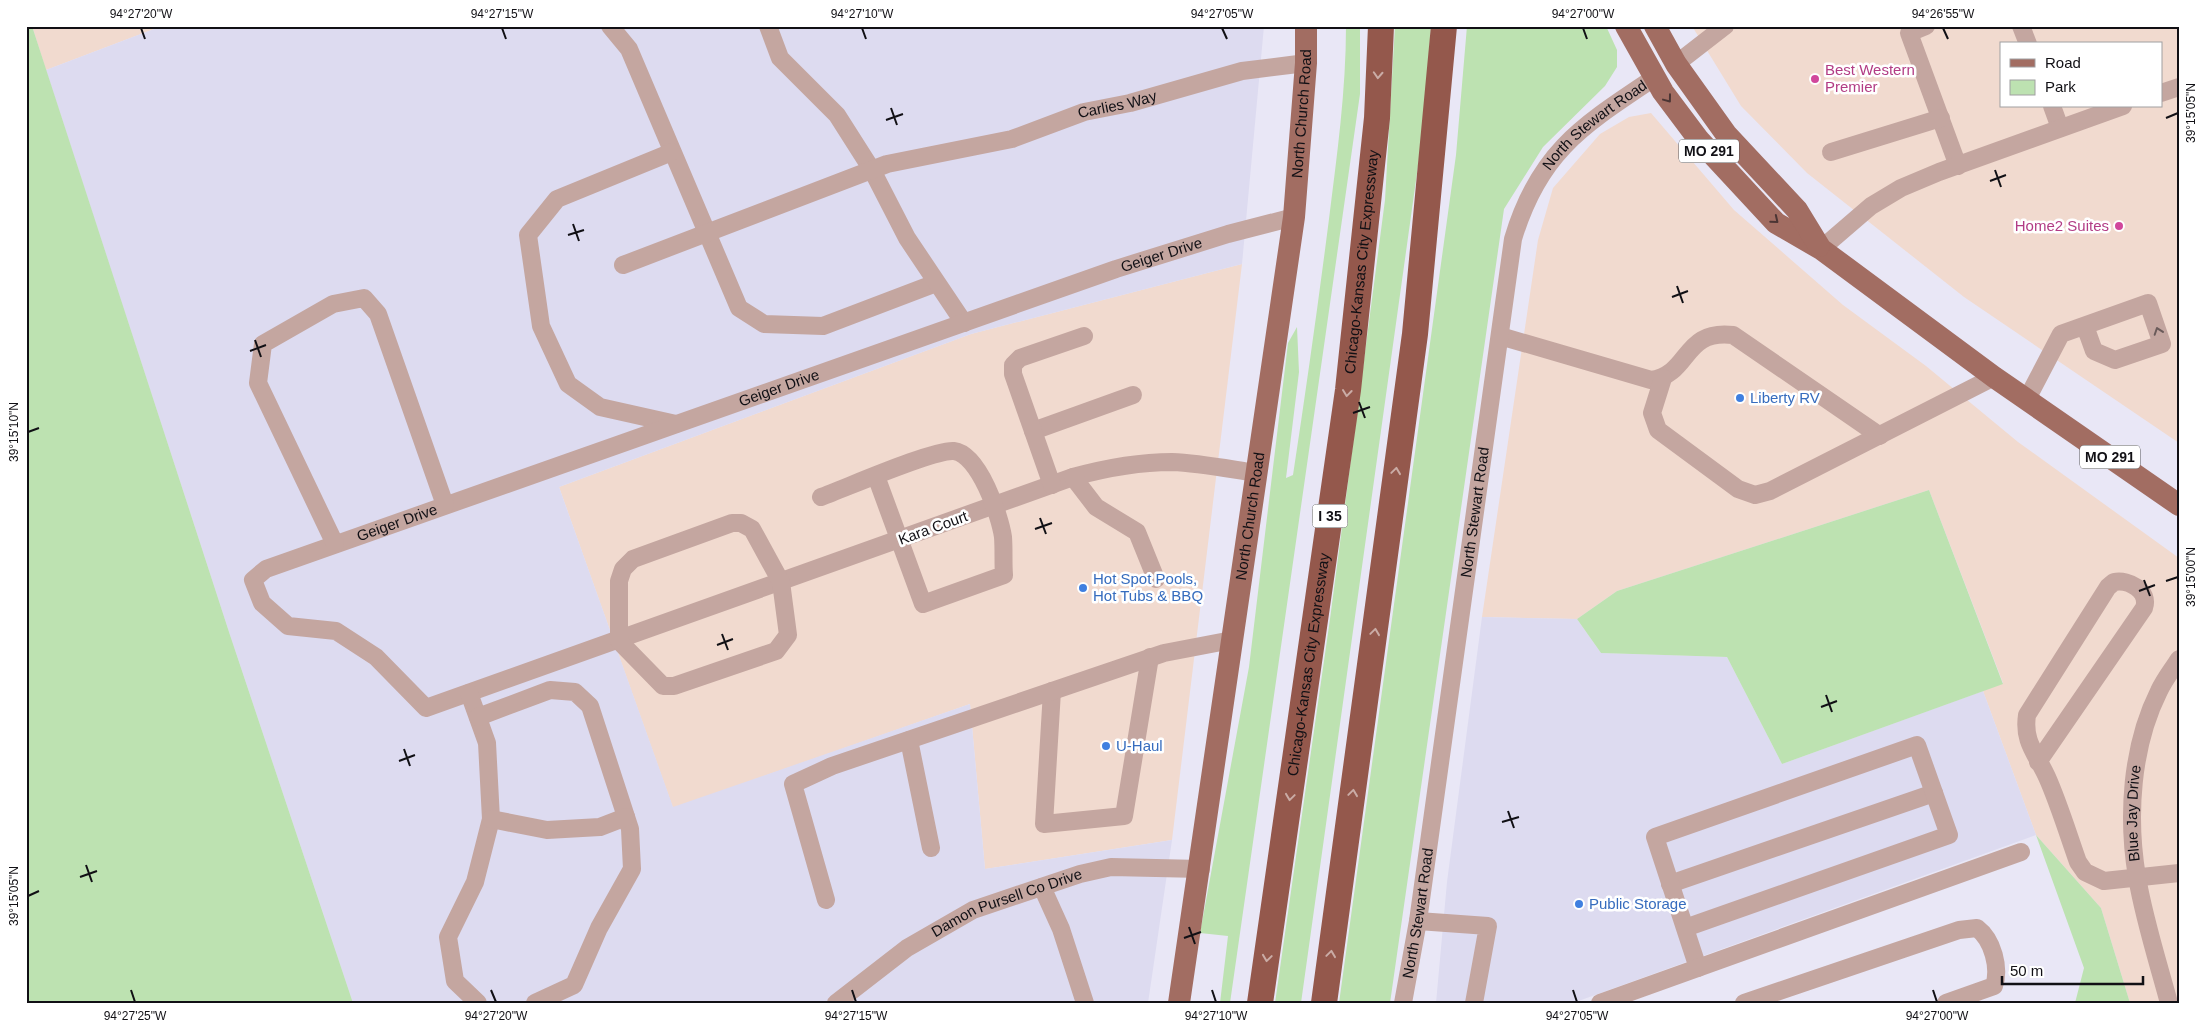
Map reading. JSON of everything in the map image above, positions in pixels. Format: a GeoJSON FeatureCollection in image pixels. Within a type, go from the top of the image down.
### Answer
{"type":"FeatureCollection","features":[{"type":"Feature","properties":{"kind":"highway","name":"Chicago-Kansas City Expressway"},"geometry":{"type":"LineString","coordinates":[[1260,1003],[1348,390],[1376,118],[1381,26]]}},
{"type":"Feature","properties":{"kind":"highway"},"geometry":{"type":"LineString","coordinates":[[1324,1003],[1415,334],[1444,26]]}},
{"type":"Feature","properties":{"kind":"main road","name":"North Church Road"},"geometry":{"type":"LineString","coordinates":[[1180,1003],[1201,869],[1232,640],[1294,217],[1306,63],[1306,26]]}},
{"type":"Feature","properties":{"kind":"main road","name":"MO 291"},"geometry":{"type":"LineString","coordinates":[[1626,26],[1654,78],[1699,140],[1747,194],[1776,223],[1821,249],[1994,377],[2179,505]]}},
{"type":"Feature","properties":{"kind":"main road","name":"MO 291"},"geometry":{"type":"LineString","coordinates":[[1655,26],[1676,64],[1726,134],[1797,210],[1821,249]]}},
{"type":"Feature","properties":{"kind":"street"},"geometry":{"type":"LineString","coordinates":[[610,26],[629,49],[739,308],[764,324],[823,326],[936,283]]}},
{"type":"Feature","properties":{"kind":"street"},"geometry":{"type":"LineString","coordinates":[[768,26],[780,58],[837,115],[872,170],[907,238],[964,323]]}},
{"type":"Feature","properties":{"kind":"street"},"geometry":{"type":"LineString","coordinates":[[1676,64],[1725,26]]}},
{"type":"Feature","properties":{"kind":"street"},"geometry":{"type":"LineString","coordinates":[[1926,26],[1909,33],[1958,166]]}},
{"type":"Feature","properties":{"kind":"street"},"geometry":{"type":"LineString","coordinates":[[2022,26],[2027,42]]}},
{"type":"Feature","properties":{"kind":"street","name":"Carlies Way"},"geometry":{"type":"LineString","coordinates":[[622,265],[872,170],[930,155],[1012,139],[1084,112],[1130,103],[1242,71],[1306,63]]}},
{"type":"Feature","properties":{"kind":"street","name":"North Stewart Road"},"geometry":{"type":"LineString","coordinates":[[1403,1003],[1418,921],[1513,240],[1521,212],[1533,187],[1548,164],[1566,142],[1612,106],[1654,78]]}},
{"type":"Feature","properties":{"kind":"street"},"geometry":{"type":"LineString","coordinates":[[2162,93],[2179,87]]}},
{"type":"Feature","properties":{"kind":"street"},"geometry":{"type":"LineString","coordinates":[[2053,108],[2060,128]]}},
{"type":"Feature","properties":{"kind":"street"},"geometry":{"type":"LineString","coordinates":[[1821,249],[1871,206],[1901,188],[2117,108]]}},
{"type":"Feature","properties":{"kind":"street"},"geometry":{"type":"LineString","coordinates":[[1831,152],[1940,118]]}},
{"type":"Feature","properties":{"kind":"street"},"geometry":{"type":"LineString","coordinates":[[672,152],[557,199],[528,235],[541,326],[568,384],[600,407],[677,424]]}},
{"type":"Feature","properties":{"kind":"street","name":"Geiger Drive"},"geometry":{"type":"LineString","coordinates":[[266,569],[1116,269],[1228,234],[1294,217]]}},
{"type":"Feature","properties":{"kind":"street"},"geometry":{"type":"LineString","coordinates":[[335,544],[258,382],[262,344],[332,304],[364,298],[378,314],[446,505]]}},
{"type":"Feature","properties":{"kind":"street"},"geometry":{"type":"LineString","coordinates":[[2027,399],[2061,334],[2148,304],[2162,344],[2115,360],[2094,351],[2085,326]]}},
{"type":"Feature","properties":{"kind":"street"},"geometry":{"type":"LineString","coordinates":[[1500,336],[1651,380],[1663,378],[1677,366],[1699,340],[1720,333],[1733,335],[1880,436]]}},
{"type":"Feature","properties":{"kind":"street"},"geometry":{"type":"LineString","coordinates":[[1052,485],[1013,374],[1013,365],[1020,358],[1084,336]]}},
{"type":"Feature","properties":{"kind":"street"},"geometry":{"type":"LineString","coordinates":[[1663,378],[1652,413],[1658,430],[1738,489],[1755,495],[1770,491],[1994,377]]}},
{"type":"Feature","properties":{"kind":"street"},"geometry":{"type":"LineString","coordinates":[[1033,431],[1133,395]]}},
{"type":"Feature","properties":{"kind":"street"},"geometry":{"type":"LineString","coordinates":[[821,497],[876,476],[936,454],[953,451],[964,454],[972,462],[996,505],[1003,537],[1004,576],[923,604],[876,476]]}},
{"type":"Feature","properties":{"kind":"street","name":"Kara Court"},"geometry":{"type":"LineString","coordinates":[[266,569],[253,580],[262,604],[288,626],[336,631],[376,657],[426,708],[619,641],[1073,477],[1104,468],[1139,463],[1174,462],[1256,473]]}},
{"type":"Feature","properties":{"kind":"street"},"geometry":{"type":"LineString","coordinates":[[1073,477],[1096,507],[1136,532],[1156,579]]}},
{"type":"Feature","properties":{"kind":"street"},"geometry":{"type":"LineString","coordinates":[[732,523],[741,523],[752,529],[782,582],[788,635],[776,651],[674,686],[663,686],[619,641],[619,581],[623,569],[633,559],[732,523]]}},
{"type":"Feature","properties":{"kind":"street"},"geometry":{"type":"LineString","coordinates":[[2038,762],[2144,608],[2146,601],[2144,594],[2128,582],[2114,582],[2108,587],[2027,715],[2025,729],[2029,744],[2038,762],[2047,777],[2078,862],[2085,872],[2104,881],[2179,873]]}},
{"type":"Feature","properties":{"kind":"street"},"geometry":{"type":"LineString","coordinates":[[826,900],[793,784],[832,766],[1150,657],[1232,640]]}},
{"type":"Feature","properties":{"kind":"street"},"geometry":{"type":"LineString","coordinates":[[1052,691],[1044,824],[1124,816],[1150,657]]}},
{"type":"Feature","properties":{"kind":"street","name":"Blue Jay Drive"},"geometry":{"type":"LineString","coordinates":[[2168,1003],[2137,878],[2131,824],[2138,754],[2159,691],[2179,659]]}},
{"type":"Feature","properties":{"kind":"street"},"geometry":{"type":"LineString","coordinates":[[478,717],[550,690],[575,692],[590,706],[630,829],[632,869],[599,928],[574,985],[535,1003]]}},
{"type":"Feature","properties":{"kind":"street"},"geometry":{"type":"LineString","coordinates":[[470,693],[487,742],[491,819],[475,882],[448,938],[455,981],[478,1003]]}},
{"type":"Feature","properties":{"kind":"street"},"geometry":{"type":"LineString","coordinates":[[909,740],[931,848]]}},
{"type":"Feature","properties":{"kind":"street"},"geometry":{"type":"LineString","coordinates":[[1685,928],[1949,835],[1917,745],[1655,837],[1698,968]]}},
{"type":"Feature","properties":{"kind":"street"},"geometry":{"type":"LineString","coordinates":[[1670,884],[1934,793]]}},
{"type":"Feature","properties":{"kind":"street"},"geometry":{"type":"LineString","coordinates":[[491,819],[547,830],[600,827],[626,817]]}},
{"type":"Feature","properties":{"kind":"street"},"geometry":{"type":"LineString","coordinates":[[1605,1002],[2021,852]]}},
{"type":"Feature","properties":{"kind":"street","name":"Damon Pursell Co Drive"},"geometry":{"type":"LineString","coordinates":[[836,1003],[907,948],[973,910],[1111,867],[1201,869]]}},
{"type":"Feature","properties":{"kind":"street"},"geometry":{"type":"LineString","coordinates":[[1042,887],[1061,928],[1085,1003]]}},
{"type":"Feature","properties":{"kind":"street"},"geometry":{"type":"LineString","coordinates":[[1418,921],[1488,926],[1474,1003]]}},
{"type":"Feature","properties":{"kind":"street"},"geometry":{"type":"LineString","coordinates":[[1744,1003],[1959,930],[1977,928],[1988,940],[1995,962],[1996,978],[1994,986],[1946,1003]]}},
{"type":"Feature","properties":{"kind":"shaded area"},"geometry":{"type":"Polygon","coordinates":[[[32,26],[162,26],[46,70],[32,26]]]}},
{"type":"Feature","properties":{"kind":"shaded area"},"geometry":{"type":"Polygon","coordinates":[[[162,26],[1264,26],[1242,264],[971,334],[559,487],[673,807],[970,704],[985,869],[1172,840],[1148,1003],[353,1003],[230,635],[46,70],[162,26]]]}},
{"type":"Feature","properties":{"kind":"shaded area"},"geometry":{"type":"Polygon","coordinates":[[[1692,26],[2179,26],[2179,443],[1964,297],[1807,173],[1741,106],[1692,26]]]}},
{"type":"Feature","properties":{"kind":"shaded area"},"geometry":{"type":"Polygon","coordinates":[[[1651,113],[1734,210],[1843,305],[1926,366],[2018,442],[2179,558],[2179,1003],[2130,1003],[2101,908],[2036,835],[1983,691],[2003,683],[1929,490],[1617,591],[1577,619],[1482,617],[1538,240],[1553,188],[1600,134],[1629,117],[1651,113]]]}},
{"type":"Feature","properties":{"kind":"shaded area"},"geometry":{"type":"Polygon","coordinates":[[[1242,264],[1172,840],[985,869],[970,704],[673,808],[559,487],[971,334],[1242,264]]]}},
{"type":"Feature","properties":{"kind":"shaded area"},"geometry":{"type":"Polygon","coordinates":[[[1482,617],[1577,619],[1601,653],[1727,657],[1782,764],[1983,691],[2036,835],[1573,1003],[1436,1003],[1447,882],[1482,617]]]}},
{"type":"Feature","properties":{"kind":"green space"},"geometry":{"type":"Polygon","coordinates":[[[26,26],[32,26],[230,635],[353,1003],[26,1003],[26,26]]]}},
{"type":"Feature","properties":{"kind":"green space"},"geometry":{"type":"Polygon","coordinates":[[[1346,26],[1360,26],[1360,94],[1230,1003],[1220,1003],[1228,936],[1200,933],[1249,667],[1288,343],[1297,327],[1299,372],[1286,478],[1293,475],[1338,147],[1343,99],[1346,26]]]}},
{"type":"Feature","properties":{"kind":"green space"},"geometry":{"type":"Polygon","coordinates":[[[1395,26],[1431,26],[1424,123],[1301,1003],[1275,1003],[1330,619],[1385,200],[1395,26]]]}},
{"type":"Feature","properties":{"kind":"green space"},"geometry":{"type":"Polygon","coordinates":[[[1467,26],[1606,26],[1617,50],[1617,67],[1605,86],[1543,147],[1504,209],[1390,1003],[1339,1003],[1456,155],[1467,26]]]}},
{"type":"Feature","properties":{"kind":"green space"},"geometry":{"type":"Polygon","coordinates":[[[1929,490],[2003,684],[1782,764],[1727,657],[1601,653],[1577,619],[1617,591],[1929,490]]]}},
{"type":"Feature","properties":{"kind":"green space"},"geometry":{"type":"Polygon","coordinates":[[[2036,835],[2101,908],[2130,1003],[2075,1003],[2084,968],[2036,835]]]}},
{"type":"Feature","properties":{"kind":"place","name":"Best Western Premier"},"geometry":{"type":"Point","coordinates":[1815,79]}},
{"type":"Feature","properties":{"kind":"place","name":"Home2 Suites"},"geometry":{"type":"Point","coordinates":[2119,226]}},
{"type":"Feature","properties":{"kind":"place","name":"Liberty RV"},"geometry":{"type":"Point","coordinates":[1740,398]}},
{"type":"Feature","properties":{"kind":"place","name":"Hot Spot Pools, Hot Tubs & BBQ"},"geometry":{"type":"Point","coordinates":[1083,588]}},
{"type":"Feature","properties":{"kind":"place","name":"U-Haul"},"geometry":{"type":"Point","coordinates":[1106,746]}},
{"type":"Feature","properties":{"kind":"place","name":"Public Storage"},"geometry":{"type":"Point","coordinates":[1579,904]}}]}
